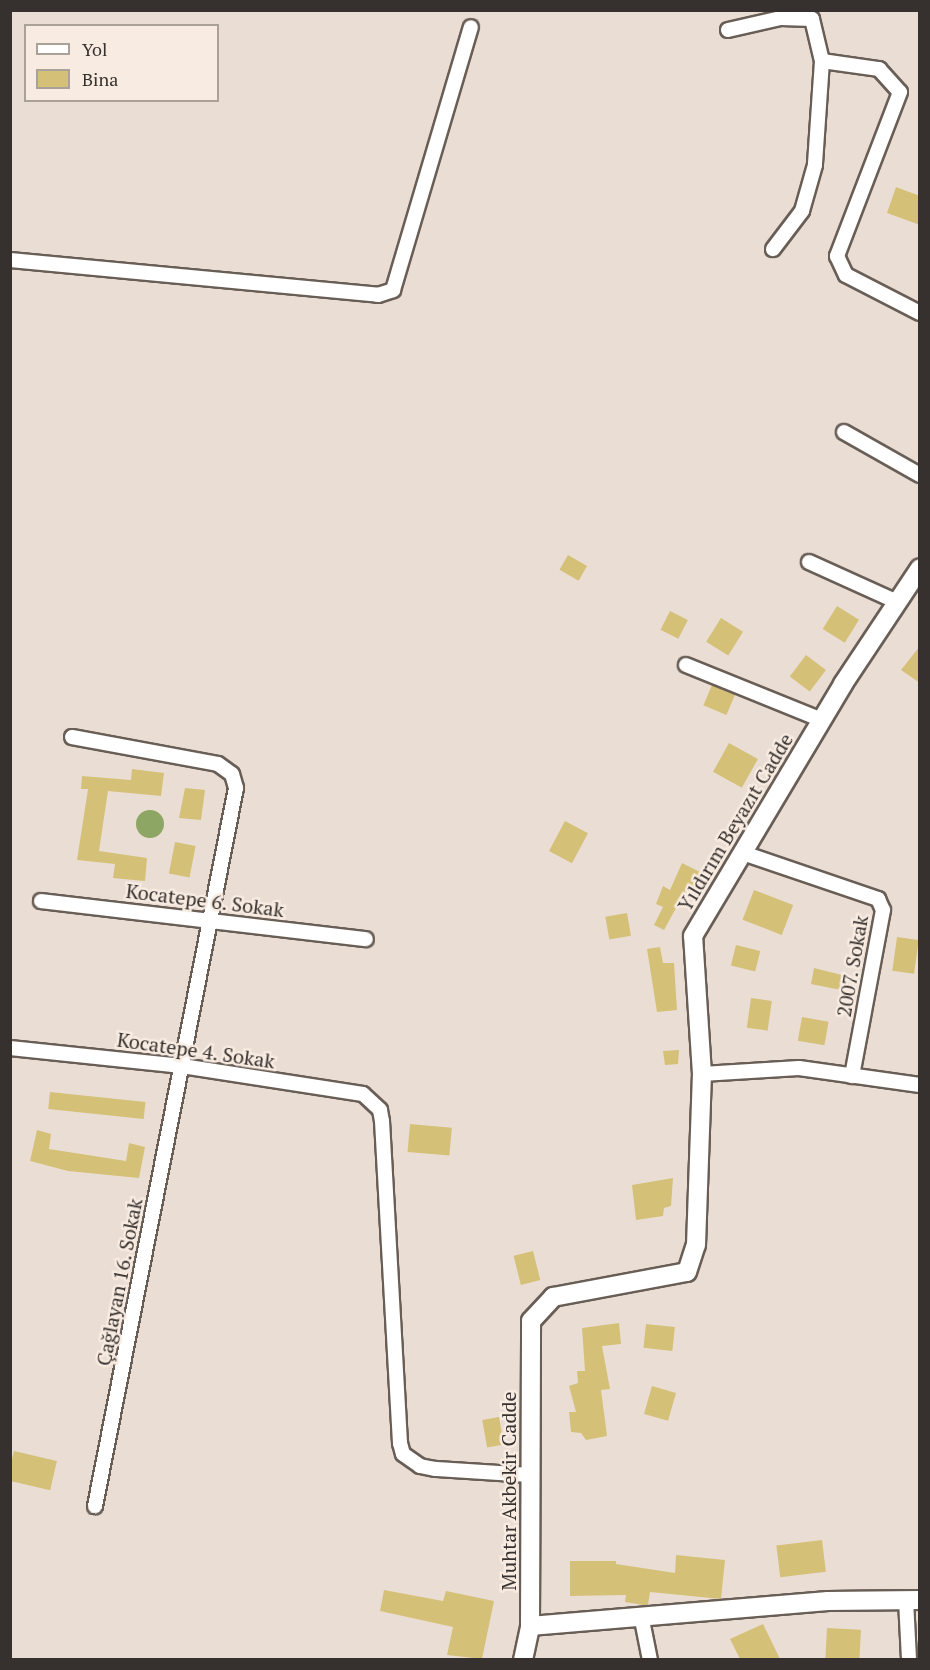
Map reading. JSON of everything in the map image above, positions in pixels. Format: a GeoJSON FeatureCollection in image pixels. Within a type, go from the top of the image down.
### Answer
{"type":"FeatureCollection","features":[{"type":"Feature","properties":{"kind":"street"},"geometry":{"type":"LineString","coordinates":[[729,30],[781,18],[812,19],[822,61],[815,165],[802,211],[773,249]]}},
{"type":"Feature","properties":{"kind":"street"},"geometry":{"type":"LineString","coordinates":[[10,260],[378,295],[393,290],[471,27]]}},
{"type":"Feature","properties":{"kind":"street"},"geometry":{"type":"LineString","coordinates":[[822,61],[879,69],[900,92],[837,256],[846,275],[920,313]]}},
{"type":"Feature","properties":{"kind":"street"},"geometry":{"type":"LineString","coordinates":[[844,432],[920,475]]}},
{"type":"Feature","properties":{"kind":"street"},"geometry":{"type":"LineString","coordinates":[[809,562],[897,602]]}},
{"type":"Feature","properties":{"kind":"street","name":"Yıldırım Beyazıt Cadde"},"geometry":{"type":"LineString","coordinates":[[531,1321],[553,1297],[687,1272],[696,1245],[702,1074],[693,936],[822,720],[920,568]]}},
{"type":"Feature","properties":{"kind":"street"},"geometry":{"type":"LineString","coordinates":[[686,665],[822,720]]}},
{"type":"Feature","properties":{"kind":"street","name":"Çağlayan 16. Sokak"},"geometry":{"type":"LineString","coordinates":[[72,737],[218,764],[232,774],[236,788],[95,1506]]}},
{"type":"Feature","properties":{"kind":"street","name":"2007. Sokak"},"geometry":{"type":"LineString","coordinates":[[743,853],[878,899],[883,910],[852,1076]]}},
{"type":"Feature","properties":{"kind":"street","name":"Kocatepe 6. Sokak"},"geometry":{"type":"LineString","coordinates":[[40,901],[366,939]]}},
{"type":"Feature","properties":{"kind":"street","name":"Kocatepe 4. Sokak"},"geometry":{"type":"LineString","coordinates":[[10,1048],[182,1066],[363,1094],[373,1103],[382,1121],[400,1443],[404,1454],[420,1467],[531,1475]]}},
{"type":"Feature","properties":{"kind":"street"},"geometry":{"type":"LineString","coordinates":[[702,1074],[799,1068],[920,1085]]}},
{"type":"Feature","properties":{"kind":"street","name":"Muhtar Akbekir Cadde"},"geometry":{"type":"LineString","coordinates":[[523,1659],[530,1626],[531,1321]]}},
{"type":"Feature","properties":{"kind":"street"},"geometry":{"type":"LineString","coordinates":[[530,1626],[753,1606],[913,1600],[909,1659]]}},
{"type":"Feature","properties":{"kind":"street"},"geometry":{"type":"LineString","coordinates":[[641,1615],[650,1659]]}},
{"type":"Feature","properties":{"kind":"shaded area"},"geometry":{"type":"Polygon","coordinates":[[[150,810],[160,814],[164,824],[160,834],[150,838],[140,834],[136,824],[140,814],[150,810]]]}},
{"type":"Feature","properties":{"kind":"building"},"geometry":{"type":"Polygon","coordinates":[[[896,187],[920,196],[920,225],[887,213],[896,187]]]}},
{"type":"Feature","properties":{"kind":"building"},"geometry":{"type":"Polygon","coordinates":[[[568,555],[587,566],[579,581],[560,570],[568,555]]]}},
{"type":"Feature","properties":{"kind":"building"},"geometry":{"type":"Polygon","coordinates":[[[837,606],[859,620],[845,643],[823,629],[837,606]]]}},
{"type":"Feature","properties":{"kind":"building"},"geometry":{"type":"Polygon","coordinates":[[[670,611],[688,620],[678,639],[660,630],[670,611]]]}},
{"type":"Feature","properties":{"kind":"building"},"geometry":{"type":"Polygon","coordinates":[[[721,618],[743,632],[728,656],[706,642],[721,618]]]}},
{"type":"Feature","properties":{"kind":"building"},"geometry":{"type":"Polygon","coordinates":[[[920,646],[920,683],[901,670],[920,646]]]}},
{"type":"Feature","properties":{"kind":"building"},"geometry":{"type":"Polygon","coordinates":[[[806,655],[826,670],[810,692],[790,677],[806,655]]]}},
{"type":"Feature","properties":{"kind":"building"},"geometry":{"type":"Polygon","coordinates":[[[712,685],[735,695],[726,715],[703,705],[712,685]]]}},
{"type":"Feature","properties":{"kind":"building"},"geometry":{"type":"Polygon","coordinates":[[[729,743],[758,759],[742,788],[713,772],[729,743]]]}},
{"type":"Feature","properties":{"kind":"building"},"geometry":{"type":"Polygon","coordinates":[[[132,769],[164,773],[161,796],[108,791],[99,851],[147,858],[145,881],[113,878],[115,864],[77,860],[88,789],[81,789],[82,776],[131,780],[132,769]]]}},
{"type":"Feature","properties":{"kind":"building"},"geometry":{"type":"Polygon","coordinates":[[[185,788],[205,790],[201,820],[179,818],[185,788]]]}},
{"type":"Feature","properties":{"kind":"building"},"geometry":{"type":"Polygon","coordinates":[[[565,821],[588,833],[572,863],[549,851],[565,821]]]}},
{"type":"Feature","properties":{"kind":"building"},"geometry":{"type":"Polygon","coordinates":[[[175,842],[196,846],[190,877],[169,873],[175,842]]]}},
{"type":"Feature","properties":{"kind":"building"},"geometry":{"type":"Polygon","coordinates":[[[682,863],[708,876],[699,894],[687,888],[664,930],[654,925],[663,907],[656,904],[663,886],[670,890],[682,863]]]}},
{"type":"Feature","properties":{"kind":"building"},"geometry":{"type":"Polygon","coordinates":[[[754,890],[793,905],[782,935],[743,920],[754,890]]]}},
{"type":"Feature","properties":{"kind":"building"},"geometry":{"type":"Polygon","coordinates":[[[627,913],[631,936],[609,939],[605,917],[627,913]]]}},
{"type":"Feature","properties":{"kind":"building"},"geometry":{"type":"Polygon","coordinates":[[[897,937],[919,940],[914,974],[892,971],[897,937]]]}},
{"type":"Feature","properties":{"kind":"building"},"geometry":{"type":"Polygon","coordinates":[[[736,945],[760,951],[755,971],[731,965],[736,945]]]}},
{"type":"Feature","properties":{"kind":"building"},"geometry":{"type":"Polygon","coordinates":[[[660,947],[663,963],[674,963],[677,1010],[657,1012],[647,949],[660,947]]]}},
{"type":"Feature","properties":{"kind":"building"},"geometry":{"type":"Polygon","coordinates":[[[814,968],[850,977],[846,991],[811,984],[814,968]]]}},
{"type":"Feature","properties":{"kind":"building"},"geometry":{"type":"Polygon","coordinates":[[[751,998],[772,1001],[768,1031],[747,1028],[751,998]]]}},
{"type":"Feature","properties":{"kind":"building"},"geometry":{"type":"Polygon","coordinates":[[[802,1017],[829,1022],[824,1045],[798,1041],[802,1017]]]}},
{"type":"Feature","properties":{"kind":"building"},"geometry":{"type":"Polygon","coordinates":[[[679,1050],[678,1064],[665,1065],[663,1051],[679,1050]]]}},
{"type":"Feature","properties":{"kind":"building"},"geometry":{"type":"Polygon","coordinates":[[[50,1092],[145,1102],[144,1119],[48,1109],[50,1092]]]}},
{"type":"Feature","properties":{"kind":"building"},"geometry":{"type":"Polygon","coordinates":[[[410,1124],[452,1128],[449,1156],[408,1152],[410,1124]]]}},
{"type":"Feature","properties":{"kind":"building"},"geometry":{"type":"Polygon","coordinates":[[[37,1130],[51,1134],[49,1149],[126,1161],[129,1143],[145,1147],[139,1178],[68,1171],[30,1161],[37,1130]]]}},
{"type":"Feature","properties":{"kind":"building"},"geometry":{"type":"Polygon","coordinates":[[[673,1178],[671,1206],[664,1208],[663,1216],[636,1220],[632,1185],[673,1178]]]}},
{"type":"Feature","properties":{"kind":"building"},"geometry":{"type":"Polygon","coordinates":[[[533,1251],[540,1280],[521,1285],[514,1256],[533,1251]]]}},
{"type":"Feature","properties":{"kind":"building"},"geometry":{"type":"Polygon","coordinates":[[[619,1323],[621,1344],[602,1346],[610,1389],[601,1390],[607,1436],[586,1440],[581,1433],[571,1432],[569,1412],[576,1412],[569,1386],[578,1383],[577,1371],[585,1371],[582,1328],[619,1323]]]}},
{"type":"Feature","properties":{"kind":"building"},"geometry":{"type":"Polygon","coordinates":[[[646,1324],[675,1327],[672,1351],[643,1348],[646,1324]]]}},
{"type":"Feature","properties":{"kind":"building"},"geometry":{"type":"Polygon","coordinates":[[[652,1386],[676,1393],[668,1421],[644,1414],[652,1386]]]}},
{"type":"Feature","properties":{"kind":"building"},"geometry":{"type":"Polygon","coordinates":[[[499,1417],[504,1445],[487,1448],[482,1420],[499,1417]]]}},
{"type":"Feature","properties":{"kind":"building"},"geometry":{"type":"Polygon","coordinates":[[[14,1451],[57,1461],[50,1490],[10,1481],[14,1451]]]}},
{"type":"Feature","properties":{"kind":"building"},"geometry":{"type":"Polygon","coordinates":[[[822,1540],[826,1572],[780,1577],[776,1546],[822,1540]]]}},
{"type":"Feature","properties":{"kind":"building"},"geometry":{"type":"Polygon","coordinates":[[[676,1555],[725,1560],[721,1599],[650,1592],[648,1605],[644,1605],[625,1602],[626,1595],[570,1596],[570,1561],[616,1561],[616,1564],[675,1573],[676,1555]]]}},
{"type":"Feature","properties":{"kind":"building"},"geometry":{"type":"Polygon","coordinates":[[[384,1590],[443,1601],[446,1591],[494,1601],[482,1659],[447,1655],[453,1627],[380,1611],[384,1590]]]}},
{"type":"Feature","properties":{"kind":"building"},"geometry":{"type":"Polygon","coordinates":[[[763,1624],[780,1659],[740,1659],[730,1639],[763,1624]]]}},
{"type":"Feature","properties":{"kind":"building"},"geometry":{"type":"Polygon","coordinates":[[[827,1628],[861,1630],[859,1660],[825,1659],[827,1628]]]}}]}
